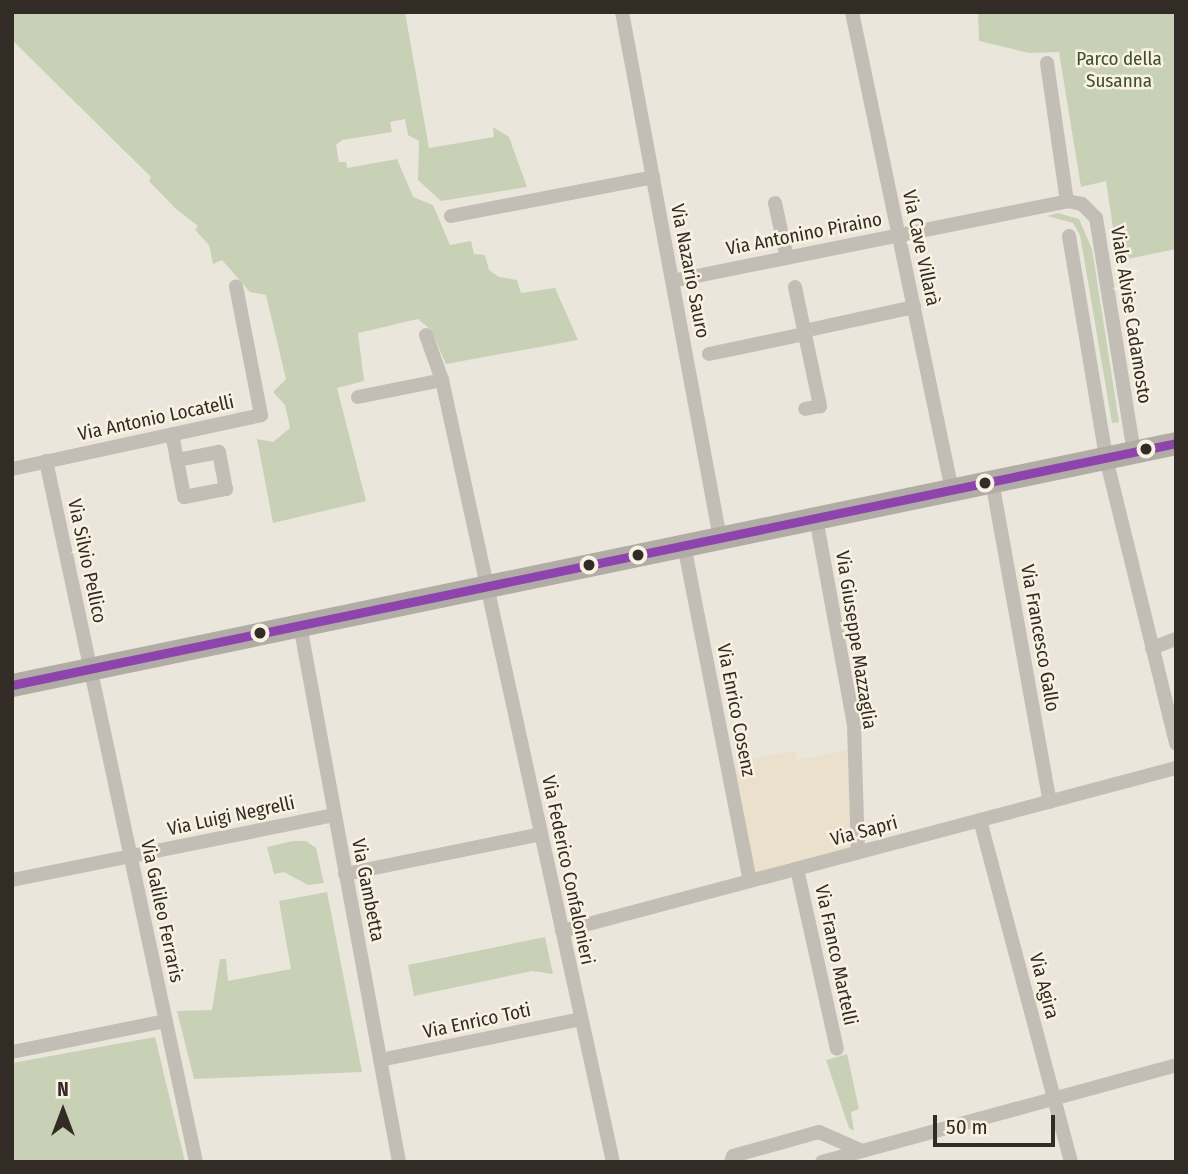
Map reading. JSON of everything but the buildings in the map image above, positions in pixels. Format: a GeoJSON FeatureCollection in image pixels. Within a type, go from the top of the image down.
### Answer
{"type":"FeatureCollection","features":[{"type":"Feature","properties":{"kind":"main road"},"geometry":{"type":"LineString","coordinates":[[12,685],[1176,443]]}},
{"type":"Feature","properties":{"kind":"street","name":"Via Nazario Sauro"},"geometry":{"type":"LineString","coordinates":[[622,12],[720,538]]}},
{"type":"Feature","properties":{"kind":"street","name":"Via Cave Villarà"},"geometry":{"type":"LineString","coordinates":[[852,13],[952,490]]}},
{"type":"Feature","properties":{"kind":"street"},"geometry":{"type":"LineString","coordinates":[[1047,63],[1068,201]]}},
{"type":"Feature","properties":{"kind":"street"},"geometry":{"type":"LineString","coordinates":[[451,216],[653,177]]}},
{"type":"Feature","properties":{"kind":"street","name":"Via Antonino Piraino"},"geometry":{"type":"LineString","coordinates":[[672,281],[1068,201]]}},
{"type":"Feature","properties":{"kind":"street","name":"Viale Alvise Cadamosto"},"geometry":{"type":"LineString","coordinates":[[1068,201],[1082,204],[1096,218],[1134,452]]}},
{"type":"Feature","properties":{"kind":"street"},"geometry":{"type":"LineString","coordinates":[[775,203],[786,258]]}},
{"type":"Feature","properties":{"kind":"street"},"geometry":{"type":"LineString","coordinates":[[1069,236],[1106,458],[1176,744]]}},
{"type":"Feature","properties":{"kind":"street","name":"Via Antonio Locatelli"},"geometry":{"type":"LineString","coordinates":[[12,469],[261,415],[236,286]]}},
{"type":"Feature","properties":{"kind":"street"},"geometry":{"type":"LineString","coordinates":[[794,288],[820,406],[804,409]]}},
{"type":"Feature","properties":{"kind":"street"},"geometry":{"type":"LineString","coordinates":[[709,354],[914,307]]}},
{"type":"Feature","properties":{"kind":"street","name":"Via Federico Confalonieri"},"geometry":{"type":"LineString","coordinates":[[426,335],[442,380],[613,1162]]}},
{"type":"Feature","properties":{"kind":"street"},"geometry":{"type":"LineString","coordinates":[[358,397],[442,380]]}},
{"type":"Feature","properties":{"kind":"street"},"geometry":{"type":"LineString","coordinates":[[172,434],[177,460]]}},
{"type":"Feature","properties":{"kind":"street","name":"Via Silvio Pellico"},"geometry":{"type":"LineString","coordinates":[[46,461],[91,668]]}},
{"type":"Feature","properties":{"kind":"street","name":"Via Francesco Gallo"},"geometry":{"type":"LineString","coordinates":[[992,481],[1050,802]]}},
{"type":"Feature","properties":{"kind":"street","name":"Via Giuseppe Mazzaglia"},"geometry":{"type":"LineString","coordinates":[[816,518],[854,725],[858,852]]}},
{"type":"Feature","properties":{"kind":"street","name":"Via Enrico Cosenz"},"geometry":{"type":"LineString","coordinates":[[684,545],[750,881]]}},
{"type":"Feature","properties":{"kind":"street","name":"Via Gambetta"},"geometry":{"type":"LineString","coordinates":[[300,625],[399,1162]]}},
{"type":"Feature","properties":{"kind":"street"},"geometry":{"type":"LineString","coordinates":[[1152,648],[1176,639]]}},
{"type":"Feature","properties":{"kind":"street","name":"Via Galileo Ferraris"},"geometry":{"type":"LineString","coordinates":[[91,668],[196,1162]]}},
{"type":"Feature","properties":{"kind":"street","name":"Via Sapri"},"geometry":{"type":"LineString","coordinates":[[562,931],[1176,768]]}},
{"type":"Feature","properties":{"kind":"street","name":"Via Luigi Negrelli"},"geometry":{"type":"LineString","coordinates":[[12,880],[334,815]]}},
{"type":"Feature","properties":{"kind":"street","name":"Via Agira"},"geometry":{"type":"LineString","coordinates":[[980,820],[1071,1162]]}},
{"type":"Feature","properties":{"kind":"street"},"geometry":{"type":"LineString","coordinates":[[345,874],[541,834]]}},
{"type":"Feature","properties":{"kind":"street","name":"Via Franco Martelli"},"geometry":{"type":"LineString","coordinates":[[797,869],[837,1049]]}},
{"type":"Feature","properties":{"kind":"street","name":"Via Enrico Toti"},"geometry":{"type":"LineString","coordinates":[[380,1060],[581,1019]]}},
{"type":"Feature","properties":{"kind":"street"},"geometry":{"type":"LineString","coordinates":[[12,1052],[166,1021]]}},
{"type":"Feature","properties":{"kind":"street"},"geometry":{"type":"LineString","coordinates":[[822,1162],[1176,1065]]}},
{"type":"Feature","properties":{"kind":"street"},"geometry":{"type":"LineString","coordinates":[[731,1162],[733,1156],[819,1132],[862,1151]]}},
{"type":"Feature","properties":{"kind":"green space"},"geometry":{"type":"Polygon","coordinates":[[[12,12],[405,12],[429,148],[494,137],[493,127],[509,137],[527,187],[441,201],[418,180],[419,141],[408,135],[405,119],[390,122],[392,132],[342,140],[336,145],[339,162],[346,162],[347,168],[397,159],[413,197],[433,205],[450,245],[471,241],[474,254],[485,255],[489,270],[499,277],[517,280],[521,293],[555,288],[578,340],[446,364],[431,330],[418,319],[358,333],[364,381],[337,388],[366,501],[273,523],[257,439],[273,442],[290,428],[285,405],[273,392],[286,379],[266,295],[250,292],[222,260],[213,264],[209,245],[195,230],[198,226],[176,209],[149,181],[151,177],[12,40],[12,12]]]}},
{"type":"Feature","properties":{"kind":"green space","name":"Parco della Susanna"},"geometry":{"type":"Polygon","coordinates":[[[978,12],[1176,12],[1176,249],[1118,261],[1106,181],[1081,187],[1059,52],[1029,53],[979,41],[978,12]]]}},
{"type":"Feature","properties":{"kind":"green space"},"geometry":{"type":"Polygon","coordinates":[[[1058,213],[1079,219],[1092,249],[1119,422],[1112,423],[1080,235],[1073,223],[1047,216],[1058,213]]]}},
{"type":"Feature","properties":{"kind":"green space"},"geometry":{"type":"Polygon","coordinates":[[[306,841],[316,848],[324,883],[308,885],[284,872],[274,874],[267,847],[306,841]]]}},
{"type":"Feature","properties":{"kind":"green space"},"geometry":{"type":"Polygon","coordinates":[[[327,892],[362,1072],[194,1079],[177,1011],[212,1010],[220,959],[226,959],[228,981],[291,969],[279,901],[327,892]]]}},
{"type":"Feature","properties":{"kind":"green space"},"geometry":{"type":"Polygon","coordinates":[[[545,937],[553,974],[532,971],[414,996],[408,965],[545,937]]]}},
{"type":"Feature","properties":{"kind":"green space"},"geometry":{"type":"Polygon","coordinates":[[[155,1037],[185,1162],[12,1162],[12,1063],[155,1037]]]}},
{"type":"Feature","properties":{"kind":"green space"},"geometry":{"type":"Polygon","coordinates":[[[847,1054],[859,1109],[851,1112],[854,1131],[849,1128],[826,1060],[847,1054]]]}},
{"type":"Feature","properties":{"kind":"shaded area"},"geometry":{"type":"Polygon","coordinates":[[[852,749],[858,852],[750,881],[727,763],[795,751],[797,760],[852,749]]]}},
{"type":"Feature","properties":{"kind":"transit line"},"geometry":{"type":"LineString","coordinates":[[12,685],[1176,443]]}}]}
